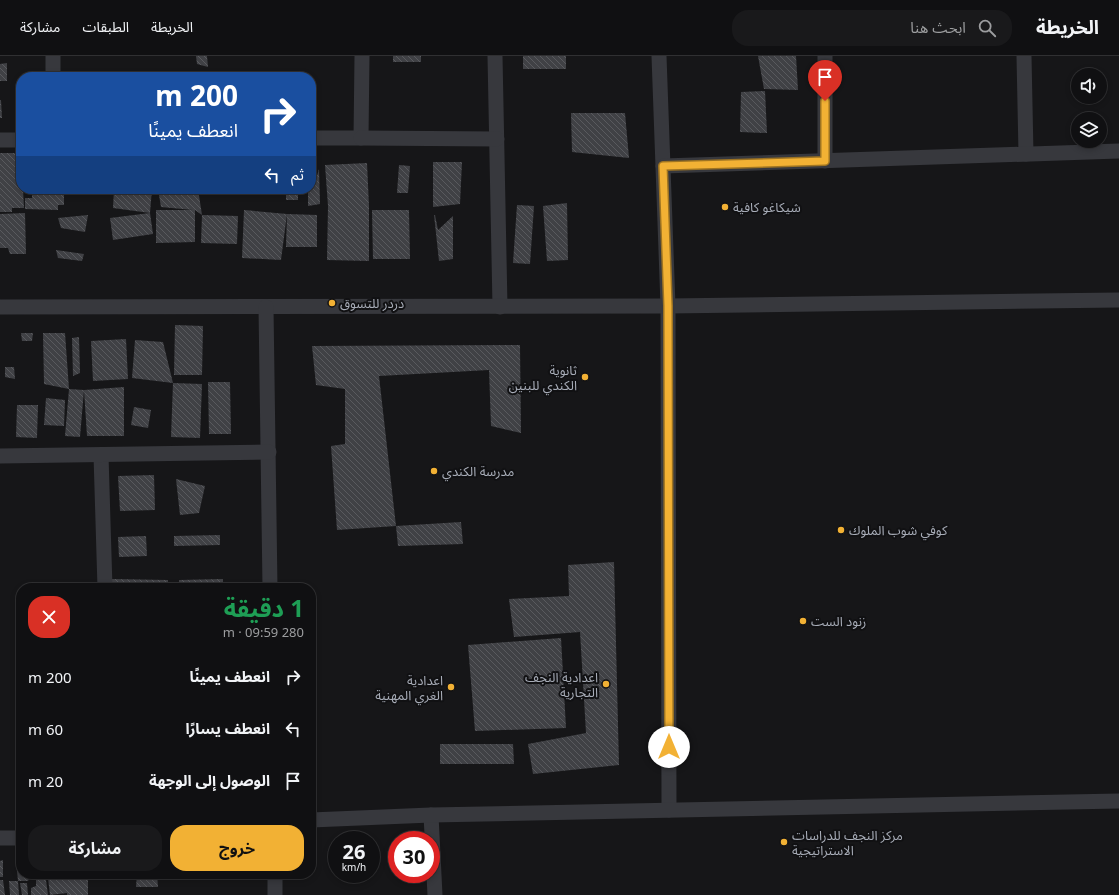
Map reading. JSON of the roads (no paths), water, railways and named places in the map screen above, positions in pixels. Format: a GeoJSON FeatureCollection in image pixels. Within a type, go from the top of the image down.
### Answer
{"type":"FeatureCollection","features":[{"type":"Feature","properties":{"kind":"street"},"geometry":{"type":"LineString","coordinates":[[53,56],[53,72]]}},
{"type":"Feature","properties":{"kind":"street"},"geometry":{"type":"LineString","coordinates":[[361,138],[362,56]]}},
{"type":"Feature","properties":{"kind":"street"},"geometry":{"type":"LineString","coordinates":[[495,56],[500,307]]}},
{"type":"Feature","properties":{"kind":"street"},"geometry":{"type":"LineString","coordinates":[[659,56],[668,306],[669,810]]}},
{"type":"Feature","properties":{"kind":"street"},"geometry":{"type":"LineString","coordinates":[[825,56],[825,161]]}},
{"type":"Feature","properties":{"kind":"street"},"geometry":{"type":"LineString","coordinates":[[1024,56],[1026,154]]}},
{"type":"Feature","properties":{"kind":"street"},"geometry":{"type":"LineString","coordinates":[[316,138],[497,139]]}},
{"type":"Feature","properties":{"kind":"street"},"geometry":{"type":"LineString","coordinates":[[0,140],[16,140]]}},
{"type":"Feature","properties":{"kind":"street"},"geometry":{"type":"LineString","coordinates":[[663,166],[1119,151]]}},
{"type":"Feature","properties":{"kind":"street"},"geometry":{"type":"LineString","coordinates":[[0,307],[668,306],[1119,300]]}},
{"type":"Feature","properties":{"kind":"street"},"geometry":{"type":"LineString","coordinates":[[266,307],[270,583]]}},
{"type":"Feature","properties":{"kind":"street"},"geometry":{"type":"LineString","coordinates":[[0,456],[268,452]]}},
{"type":"Feature","properties":{"kind":"street"},"geometry":{"type":"LineString","coordinates":[[101,455],[105,583]]}},
{"type":"Feature","properties":{"kind":"street"},"geometry":{"type":"LineString","coordinates":[[316,820],[431,815],[1119,801]]}},
{"type":"Feature","properties":{"kind":"street"},"geometry":{"type":"LineString","coordinates":[[431,815],[435,895]]}},
{"type":"Feature","properties":{"kind":"street"},"geometry":{"type":"LineString","coordinates":[[0,838],[16,838]]}},
{"type":"Feature","properties":{"kind":"street"},"geometry":{"type":"LineString","coordinates":[[275,879],[275,895]]}},
{"type":"Feature","properties":{"kind":"place","name":"شيكاغو كافية"},"geometry":{"type":"Point","coordinates":[725,207]}},
{"type":"Feature","properties":{"kind":"place","name":"دردر للتسوق"},"geometry":{"type":"Point","coordinates":[332,303]}},
{"type":"Feature","properties":{"kind":"place","name":"ثانوية الكندي للبنين"},"geometry":{"type":"Point","coordinates":[585,377]}},
{"type":"Feature","properties":{"kind":"place","name":"مدرسة الكندي"},"geometry":{"type":"Point","coordinates":[434,471]}},
{"type":"Feature","properties":{"kind":"place","name":"كوفي شوب الملوك"},"geometry":{"type":"Point","coordinates":[841,530]}},
{"type":"Feature","properties":{"kind":"place","name":"زنود الست"},"geometry":{"type":"Point","coordinates":[803,621]}},
{"type":"Feature","properties":{"kind":"place","name":"اعدادية النجف التجارية"},"geometry":{"type":"Point","coordinates":[606,684]}},
{"type":"Feature","properties":{"kind":"place","name":"اعدادية الغري المهنية"},"geometry":{"type":"Point","coordinates":[451,687]}},
{"type":"Feature","properties":{"kind":"place","name":"مركز النجف للدراسات الاستراتيجية"},"geometry":{"type":"Point","coordinates":[784,842]}}]}
